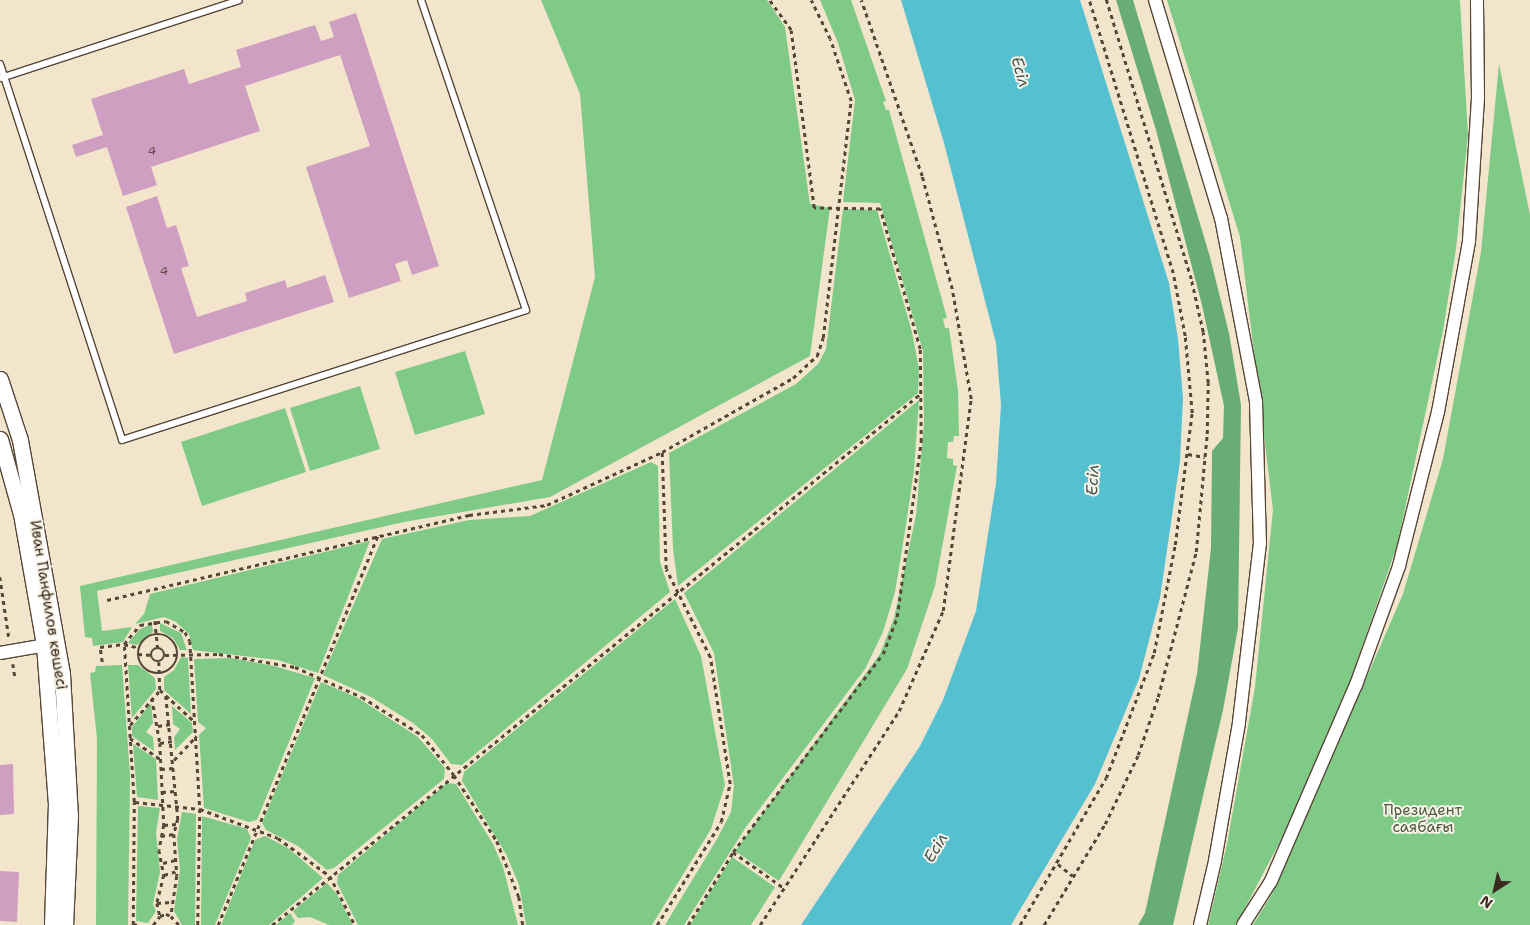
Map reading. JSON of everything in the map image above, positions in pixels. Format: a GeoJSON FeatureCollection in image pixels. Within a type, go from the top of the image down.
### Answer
{"type":"FeatureCollection","features":[{"type":"Feature","properties":{"kind":"street"},"geometry":{"type":"LineString","coordinates":[[1155,0],[1221,218],[1256,402],[1260,543],[1239,723],[1215,861],[1200,925]]}},
{"type":"Feature","properties":{"kind":"street"},"geometry":{"type":"LineString","coordinates":[[1244,925],[1271,881],[1356,685],[1399,566],[1438,412],[1469,241],[1478,98],[1477,0]]}},
{"type":"Feature","properties":{"kind":"street","name":"Иван Панфилов көшесі"},"geometry":{"type":"LineString","coordinates":[[0,379],[20,440],[50,644],[56,803],[52,925]]}},
{"type":"Feature","properties":{"kind":"street","name":"Иван Панфилов көшесі"},"geometry":{"type":"LineString","coordinates":[[0,439],[21,514],[50,644],[62,674],[70,816],[65,925]]}},
{"type":"Feature","properties":{"kind":"street"},"geometry":{"type":"LineString","coordinates":[[6,652],[50,644]]}},
{"type":"Feature","properties":{"kind":"lane"},"geometry":{"type":"LineString","coordinates":[[2,78],[240,0]]}},
{"type":"Feature","properties":{"kind":"lane"},"geometry":{"type":"LineString","coordinates":[[0,64],[2,78],[122,440],[526,310],[421,0]]}},
{"type":"Feature","properties":{"kind":"path"},"geometry":{"type":"LineString","coordinates":[[688,925],[733,852],[882,654],[897,617],[913,513],[921,442],[920,349],[880,209],[814,208],[791,30],[769,0]]}},
{"type":"Feature","properties":{"kind":"path"},"geometry":{"type":"LineString","coordinates":[[108,600],[378,534],[469,515],[547,505],[662,452],[793,378],[817,356],[823,338],[851,101],[830,39],[811,0]]}},
{"type":"Feature","properties":{"kind":"path"},"geometry":{"type":"LineString","coordinates":[[760,925],[899,711],[943,611],[971,399],[952,289],[922,176],[861,0]]}},
{"type":"Feature","properties":{"kind":"path"},"geometry":{"type":"LineString","coordinates":[[1020,925],[1087,815],[1119,749],[1154,653],[1172,563],[1192,413],[1185,336],[1174,273],[1088,0]]}},
{"type":"Feature","properties":{"kind":"path"},"geometry":{"type":"LineString","coordinates":[[1044,925],[1105,824],[1138,755],[1158,697],[1196,552],[1205,457],[1208,383],[1203,332],[1191,279],[1106,0]]}},
{"type":"Feature","properties":{"kind":"path"},"geometry":{"type":"LineString","coordinates":[[272,925],[920,394]]}},
{"type":"Feature","properties":{"kind":"path"},"geometry":{"type":"LineString","coordinates":[[657,925],[721,822],[730,784],[710,657],[676,594],[666,569],[662,452]]}},
{"type":"Feature","properties":{"kind":"path"},"geometry":{"type":"LineString","coordinates":[[1188,454],[1205,457]]}},
{"type":"Feature","properties":{"kind":"path"},"geometry":{"type":"LineString","coordinates":[[218,925],[378,534]]}},
{"type":"Feature","properties":{"kind":"path"},"geometry":{"type":"LineString","coordinates":[[0,577],[6,652],[15,677]]}},
{"type":"Feature","properties":{"kind":"path"},"geometry":{"type":"LineString","coordinates":[[155,621],[158,648],[165,655]]}},
{"type":"Feature","properties":{"kind":"path"},"geometry":{"type":"LineString","coordinates":[[140,925],[133,924],[134,802],[124,644],[140,625],[155,621],[166,621],[185,632],[190,641],[189,654],[200,809],[198,925]]}},
{"type":"Feature","properties":{"kind":"path"},"geometry":{"type":"LineString","coordinates":[[157,635],[172,640],[178,654],[176,664],[160,674],[144,668],[138,654],[144,641],[157,635]]}},
{"type":"Feature","properties":{"kind":"path"},"geometry":{"type":"LineString","coordinates":[[102,662],[100,647],[124,644],[140,648]]}},
{"type":"Feature","properties":{"kind":"path"},"geometry":{"type":"LineString","coordinates":[[152,655],[158,648]]}},
{"type":"Feature","properties":{"kind":"path"},"geometry":{"type":"LineString","coordinates":[[138,654],[152,655],[159,662],[160,690],[195,722]]}},
{"type":"Feature","properties":{"kind":"path"},"geometry":{"type":"LineString","coordinates":[[159,662],[165,655],[189,654],[252,658],[295,667],[362,697],[422,735],[454,775],[497,841],[519,897],[524,925]]}},
{"type":"Feature","properties":{"kind":"path"},"geometry":{"type":"LineString","coordinates":[[129,726],[160,690]]}},
{"type":"Feature","properties":{"kind":"path"},"geometry":{"type":"LineString","coordinates":[[166,696],[171,724],[177,806],[177,824],[174,834],[177,871],[171,902],[171,916],[179,925]]}},
{"type":"Feature","properties":{"kind":"path"},"geometry":{"type":"LineString","coordinates":[[152,698],[160,743],[164,825],[160,836],[164,875],[158,904],[160,916],[153,925]]}},
{"type":"Feature","properties":{"kind":"path"},"geometry":{"type":"LineString","coordinates":[[157,726],[171,724]]}},
{"type":"Feature","properties":{"kind":"path"},"geometry":{"type":"LineString","coordinates":[[174,760],[196,736]]}},
{"type":"Feature","properties":{"kind":"path"},"geometry":{"type":"LineString","coordinates":[[130,738],[161,760]]}},
{"type":"Feature","properties":{"kind":"path"},"geometry":{"type":"LineString","coordinates":[[160,743],[172,741]]}},
{"type":"Feature","properties":{"kind":"path"},"geometry":{"type":"LineString","coordinates":[[161,769],[174,768]]}},
{"type":"Feature","properties":{"kind":"path"},"geometry":{"type":"LineString","coordinates":[[162,792],[176,791]]}},
{"type":"Feature","properties":{"kind":"path"},"geometry":{"type":"LineString","coordinates":[[134,802],[200,809],[256,829],[295,848],[330,876],[355,925]]}},
{"type":"Feature","properties":{"kind":"path"},"geometry":{"type":"LineString","coordinates":[[164,825],[177,824]]}},
{"type":"Feature","properties":{"kind":"path"},"geometry":{"type":"LineString","coordinates":[[160,836],[174,834]]}},
{"type":"Feature","properties":{"kind":"path"},"geometry":{"type":"LineString","coordinates":[[733,852],[784,888]]}},
{"type":"Feature","properties":{"kind":"path"},"geometry":{"type":"LineString","coordinates":[[162,863],[175,860]]}},
{"type":"Feature","properties":{"kind":"path"},"geometry":{"type":"LineString","coordinates":[[1058,864],[1073,876]]}},
{"type":"Feature","properties":{"kind":"path"},"geometry":{"type":"LineString","coordinates":[[164,875],[177,871]]}},
{"type":"Feature","properties":{"kind":"path"},"geometry":{"type":"LineString","coordinates":[[158,904],[171,902]]}},
{"type":"Feature","properties":{"kind":"path"},"geometry":{"type":"LineString","coordinates":[[160,916],[171,916]]}},
{"type":"Feature","properties":{"kind":"green space"},"geometry":{"type":"Polygon","coordinates":[[[541,0],[767,0],[785,27],[810,204],[830,208],[810,356],[550,497],[404,522],[97,591],[102,631],[132,627],[123,642],[93,646],[92,638],[85,637],[80,586],[542,480],[595,277],[580,94],[541,0]]]}},
{"type":"Feature","properties":{"kind":"green space"},"geometry":{"type":"Polygon","coordinates":[[[820,0],[851,0],[886,101],[883,102],[886,110],[889,110],[947,318],[943,319],[945,328],[949,328],[958,390],[959,436],[954,436],[953,442],[948,442],[947,458],[953,459],[953,465],[957,466],[935,586],[907,669],[779,881],[735,851],[880,654],[894,618],[916,515],[924,423],[923,351],[880,203],[843,202],[855,100],[838,43],[820,0]]]}},
{"type":"Feature","properties":{"kind":"green space"},"geometry":{"type":"Polygon","coordinates":[[[1116,0],[1133,0],[1210,257],[1229,333],[1241,405],[1238,628],[1223,710],[1173,925],[1138,925],[1145,913],[1197,674],[1211,548],[1212,451],[1223,438],[1224,406],[1202,305],[1156,130],[1116,0]]]}},
{"type":"Feature","properties":{"kind":"green space"},"geometry":{"type":"Polygon","coordinates":[[[1167,0],[1460,0],[1468,135],[1456,249],[1443,331],[1397,546],[1339,713],[1293,817],[1236,925],[1208,925],[1227,844],[1255,687],[1273,510],[1240,237],[1167,0]]]}},
{"type":"Feature","properties":{"kind":"green space","name":"Президент саябағы"},"geometry":{"type":"Polygon","coordinates":[[[1499,64],[1530,215],[1530,925],[1253,925],[1272,894],[1403,594],[1443,459],[1481,252],[1499,64]]]}},
{"type":"Feature","properties":{"kind":"green space"},"geometry":{"type":"Polygon","coordinates":[[[843,209],[877,210],[912,332],[919,369],[918,393],[678,586],[673,549],[669,453],[796,384],[818,364],[826,349],[843,209]]]}},
{"type":"Feature","properties":{"kind":"green space"},"geometry":{"type":"Polygon","coordinates":[[[465,351],[485,414],[415,435],[395,372],[465,351]]]}},
{"type":"Feature","properties":{"kind":"green space"},"geometry":{"type":"Polygon","coordinates":[[[360,386],[380,449],[310,471],[290,408],[360,386]]]}},
{"type":"Feature","properties":{"kind":"green space"},"geometry":{"type":"Polygon","coordinates":[[[919,400],[914,470],[906,525],[895,592],[883,632],[865,669],[746,827],[684,925],[665,925],[717,839],[731,812],[734,786],[714,653],[684,593],[919,400]]]}},
{"type":"Feature","properties":{"kind":"green space"},"geometry":{"type":"Polygon","coordinates":[[[285,408],[306,472],[202,506],[181,442],[285,408]]]}},
{"type":"Feature","properties":{"kind":"green space"},"geometry":{"type":"Polygon","coordinates":[[[651,462],[658,466],[660,562],[670,592],[462,765],[451,764],[432,739],[413,723],[371,697],[323,675],[382,539],[469,520],[530,516],[651,462]]]}},
{"type":"Feature","properties":{"kind":"green space"},"geometry":{"type":"Polygon","coordinates":[[[370,541],[318,673],[278,660],[193,650],[189,634],[176,622],[164,617],[135,624],[144,614],[150,594],[370,541]]]}},
{"type":"Feature","properties":{"kind":"green space"},"geometry":{"type":"Polygon","coordinates":[[[675,599],[701,656],[725,785],[711,829],[652,925],[526,925],[519,885],[506,854],[462,781],[464,772],[675,599]]]}},
{"type":"Feature","properties":{"kind":"green space"},"geometry":{"type":"Polygon","coordinates":[[[160,623],[181,633],[187,650],[180,650],[173,638],[160,631],[160,623]]]}},
{"type":"Feature","properties":{"kind":"green space"},"geometry":{"type":"Polygon","coordinates":[[[152,624],[153,632],[137,645],[128,643],[140,629],[152,624]]]}},
{"type":"Feature","properties":{"kind":"green space"},"geometry":{"type":"Polygon","coordinates":[[[181,657],[188,658],[191,714],[164,690],[164,677],[174,670],[181,657]]]}},
{"type":"Feature","properties":{"kind":"green space"},"geometry":{"type":"Polygon","coordinates":[[[231,658],[274,666],[315,678],[257,820],[249,822],[204,808],[199,735],[206,728],[198,722],[194,659],[231,658]]]}},
{"type":"Feature","properties":{"kind":"green space"},"geometry":{"type":"Polygon","coordinates":[[[122,665],[130,775],[128,925],[96,925],[97,739],[90,673],[95,672],[96,666],[122,665]]]}},
{"type":"Feature","properties":{"kind":"green space"},"geometry":{"type":"Polygon","coordinates":[[[128,665],[138,665],[155,678],[156,689],[132,718],[128,665]]]}},
{"type":"Feature","properties":{"kind":"green space"},"geometry":{"type":"Polygon","coordinates":[[[321,682],[358,698],[418,737],[445,768],[444,779],[334,868],[327,870],[298,846],[266,830],[262,823],[321,682]]]}},
{"type":"Feature","properties":{"kind":"green space"},"geometry":{"type":"Polygon","coordinates":[[[151,703],[153,723],[146,732],[153,737],[154,751],[132,736],[132,727],[151,703]]]}},
{"type":"Feature","properties":{"kind":"green space"},"geometry":{"type":"Polygon","coordinates":[[[172,706],[192,723],[193,732],[175,750],[174,737],[180,729],[173,724],[172,706]]]}},
{"type":"Feature","properties":{"kind":"green space"},"geometry":{"type":"Polygon","coordinates":[[[133,744],[156,759],[158,800],[137,797],[133,744]]]}},
{"type":"Feature","properties":{"kind":"green space"},"geometry":{"type":"Polygon","coordinates":[[[447,783],[456,784],[493,844],[503,867],[518,925],[358,925],[337,883],[338,875],[447,783]]]}},
{"type":"Feature","properties":{"kind":"green space"},"geometry":{"type":"Polygon","coordinates":[[[138,806],[160,808],[156,833],[160,872],[153,904],[156,911],[148,923],[136,921],[138,806]]]}},
{"type":"Feature","properties":{"kind":"green space"},"geometry":{"type":"Polygon","coordinates":[[[182,812],[196,814],[195,925],[182,925],[174,911],[180,870],[177,839],[182,812]]]}},
{"type":"Feature","properties":{"kind":"green space"},"geometry":{"type":"Polygon","coordinates":[[[202,816],[247,829],[251,838],[215,925],[201,925],[202,816]]]}},
{"type":"Feature","properties":{"kind":"green space"},"geometry":{"type":"Polygon","coordinates":[[[265,836],[288,848],[323,878],[269,925],[221,925],[255,840],[265,836]]]}},
{"type":"Feature","properties":{"kind":"green space"},"geometry":{"type":"Polygon","coordinates":[[[732,857],[775,887],[751,925],[690,925],[732,857]]]}},
{"type":"Feature","properties":{"kind":"green space"},"geometry":{"type":"Polygon","coordinates":[[[327,883],[336,893],[353,925],[329,925],[310,917],[298,918],[293,911],[327,883]]]}},
{"type":"Feature","properties":{"kind":"green space"},"geometry":{"type":"Polygon","coordinates":[[[290,913],[295,921],[292,925],[276,925],[290,913]]]}},
{"type":"Feature","properties":{"kind":"water","name":"Есіл"},"geometry":{"type":"Polygon","coordinates":[[[901,0],[1080,0],[1169,283],[1178,339],[1183,398],[1180,461],[1160,598],[1139,679],[1095,784],[1011,925],[801,925],[920,746],[943,700],[976,611],[996,483],[1001,405],[996,343],[944,143],[901,0]]]}},
{"type":"Feature","properties":{"kind":"building"},"geometry":{"type":"Polygon","coordinates":[[[356,13],[439,266],[412,275],[407,260],[395,264],[401,281],[349,298],[306,167],[370,146],[340,55],[245,86],[260,131],[151,167],[157,185],[123,196],[107,147],[76,157],[72,145],[103,135],[91,99],[184,69],[189,84],[241,67],[236,50],[315,25],[321,41],[334,37],[329,22],[356,13]]]}},
{"type":"Feature","properties":{"kind":"building"},"geometry":{"type":"Polygon","coordinates":[[[157,196],[167,228],[176,225],[189,266],[181,268],[197,317],[247,301],[245,293],[285,280],[287,288],[325,275],[334,302],[174,354],[126,207],[157,196]]]}},
{"type":"Feature","properties":{"kind":"building"},"geometry":{"type":"Polygon","coordinates":[[[13,764],[14,814],[0,815],[0,765],[13,764]]]}},
{"type":"Feature","properties":{"kind":"building"},"geometry":{"type":"Polygon","coordinates":[[[0,871],[19,872],[17,922],[0,921],[0,871]]]}}]}
